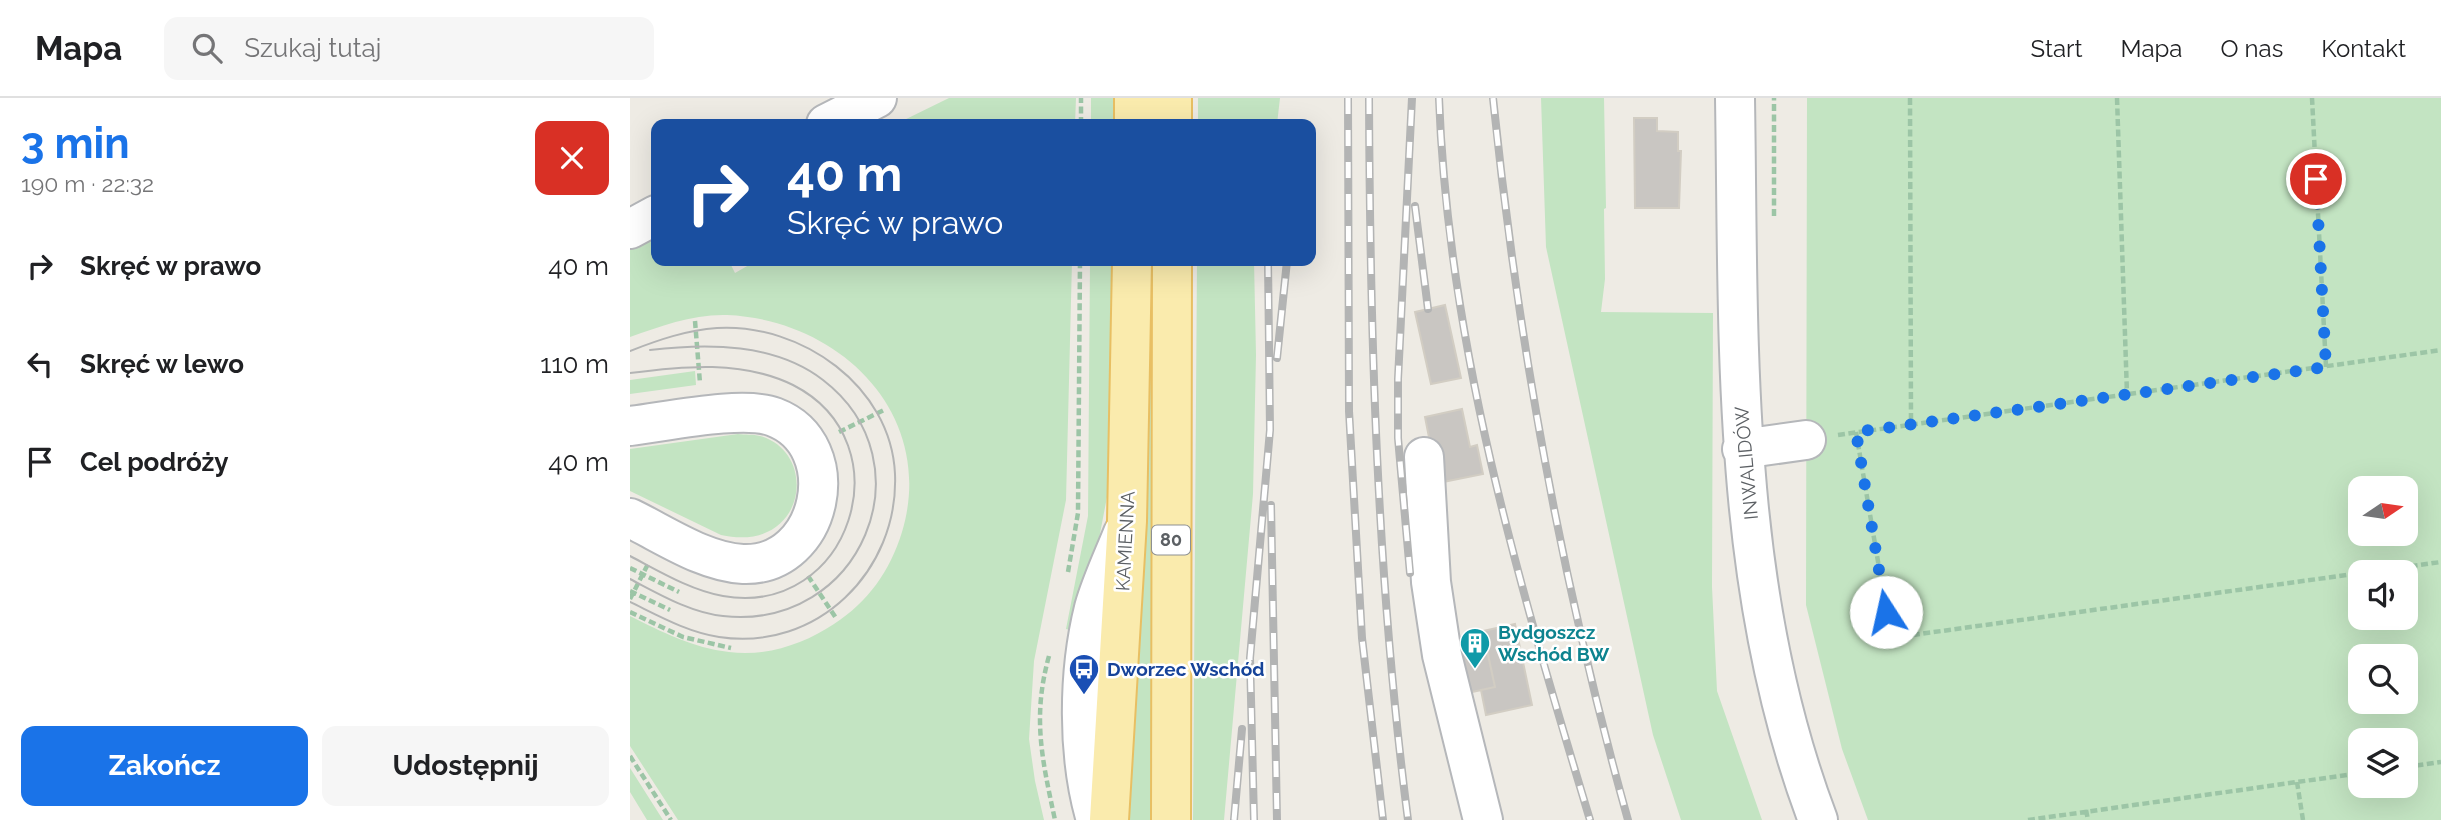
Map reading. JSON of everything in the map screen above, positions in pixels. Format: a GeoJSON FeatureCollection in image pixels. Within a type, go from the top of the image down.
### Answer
{"type":"FeatureCollection","features":[{"type":"Feature","properties":{"kind":"main road"},"geometry":{"type":"LineString","coordinates":[[1134,98],[1134,119]]}},
{"type":"Feature","properties":{"kind":"main road"},"geometry":{"type":"LineString","coordinates":[[1172,98],[1172,119]]}},
{"type":"Feature","properties":{"kind":"main road","name":"KAMIENNA"},"geometry":{"type":"LineString","coordinates":[[1109,820],[1127,521],[1132,266]]}},
{"type":"Feature","properties":{"kind":"main road","name":"80"},"geometry":{"type":"LineString","coordinates":[[1171,820],[1172,266]]}},
{"type":"Feature","properties":{"kind":"street"},"geometry":{"type":"LineString","coordinates":[[836,119],[877,98]]}},
{"type":"Feature","properties":{"kind":"street","name":"INWALIDÓW"},"geometry":{"type":"LineString","coordinates":[[1735,98],[1737,335],[1742,449],[1769,654],[1788,733],[1818,820]]}},
{"type":"Feature","properties":{"kind":"street"},"geometry":{"type":"LineString","coordinates":[[630,229],[651,218]]}},
{"type":"Feature","properties":{"kind":"street"},"geometry":{"type":"LineString","coordinates":[[630,426],[738,413],[758,413],[774,417],[800,435],[812,452],[819,483],[819,500],[804,534],[779,555],[764,562],[745,564],[710,557],[630,518]]}},
{"type":"Feature","properties":{"kind":"street"},"geometry":{"type":"LineString","coordinates":[[1742,449],[1806,440]]}},
{"type":"Feature","properties":{"kind":"street"},"geometry":{"type":"LineString","coordinates":[[1424,457],[1431,582],[1442,655],[1483,820]]}},
{"type":"Feature","properties":{"kind":"street"},"geometry":{"type":"LineString","coordinates":[[1096,820],[1085,768],[1083,669],[1094,606],[1127,521]]}},
{"type":"Feature","properties":{"kind":"path"},"geometry":{"type":"LineString","coordinates":[[1081,98],[1081,119]]}},
{"type":"Feature","properties":{"kind":"path"},"geometry":{"type":"LineString","coordinates":[[1910,98],[1912,425]]}},
{"type":"Feature","properties":{"kind":"path"},"geometry":{"type":"LineString","coordinates":[[2117,98],[2127,395]]}},
{"type":"Feature","properties":{"kind":"path"},"geometry":{"type":"LineString","coordinates":[[2312,98],[2326,367]]}},
{"type":"Feature","properties":{"kind":"path"},"geometry":{"type":"LineString","coordinates":[[1068,575],[1079,513],[1080,266]]}},
{"type":"Feature","properties":{"kind":"path"},"geometry":{"type":"LineString","coordinates":[[695,321],[701,388],[697,389]]}},
{"type":"Feature","properties":{"kind":"path"},"geometry":{"type":"LineString","coordinates":[[2348,575],[1891,638],[1856,432],[2441,351]]}},
{"type":"Feature","properties":{"kind":"path"},"geometry":{"type":"LineString","coordinates":[[832,436],[886,409]]}},
{"type":"Feature","properties":{"kind":"path"},"geometry":{"type":"LineString","coordinates":[[630,599],[651,557]]}},
{"type":"Feature","properties":{"kind":"path"},"geometry":{"type":"LineString","coordinates":[[2418,565],[2441,562]]}},
{"type":"Feature","properties":{"kind":"path"},"geometry":{"type":"LineString","coordinates":[[630,568],[679,592]]}},
{"type":"Feature","properties":{"kind":"path"},"geometry":{"type":"LineString","coordinates":[[804,569],[836,618]]}},
{"type":"Feature","properties":{"kind":"path"},"geometry":{"type":"LineString","coordinates":[[632,592],[670,610]]}},
{"type":"Feature","properties":{"kind":"path"},"geometry":{"type":"LineString","coordinates":[[630,612],[683,637],[731,648]]}},
{"type":"Feature","properties":{"kind":"path"},"geometry":{"type":"LineString","coordinates":[[1049,652],[1040,687],[1040,755],[1055,820]]}},
{"type":"Feature","properties":{"kind":"path"},"geometry":{"type":"LineString","coordinates":[[630,756],[671,820]]}},
{"type":"Feature","properties":{"kind":"path"},"geometry":{"type":"LineString","coordinates":[[2418,765],[2441,762]]}},
{"type":"Feature","properties":{"kind":"path"},"geometry":{"type":"LineString","coordinates":[[2028,820],[2348,775]]}},
{"type":"Feature","properties":{"kind":"path"},"geometry":{"type":"LineString","coordinates":[[2297,782],[2303,820]]}},
{"type":"Feature","properties":{"kind":"path"},"geometry":{"type":"LineString","coordinates":[[2086,810],[2088,820]]}},
{"type":"Feature","properties":{"kind":"green space"},"geometry":{"type":"Polygon","coordinates":[[[949,98],[1076,98],[1075,119],[906,119],[949,98]]]}},
{"type":"Feature","properties":{"kind":"green space"},"geometry":{"type":"Polygon","coordinates":[[[1091,98],[1115,98],[1117,119],[1091,119],[1091,98]]]}},
{"type":"Feature","properties":{"kind":"green space"},"geometry":{"type":"Polygon","coordinates":[[[1198,98],[1280,98],[1278,119],[1198,119],[1198,98]]]}},
{"type":"Feature","properties":{"kind":"green space"},"geometry":{"type":"Polygon","coordinates":[[[1541,98],[1604,98],[1606,208],[1605,279],[1601,312],[1713,313],[1712,587],[1717,691],[1762,820],[1681,820],[1653,735],[1546,247],[1541,98]]]}},
{"type":"Feature","properties":{"kind":"green space"},"geometry":{"type":"Polygon","coordinates":[[[1807,98],[2441,98],[2441,820],[1868,820],[1842,749],[1806,605],[1807,98]]]}},
{"type":"Feature","properties":{"kind":"green space"},"geometry":{"type":"Polygon","coordinates":[[[651,237],[651,266],[732,266],[735,273],[747,266],[1072,266],[1066,500],[1034,661],[1029,739],[1044,820],[678,820],[630,746],[630,616],[690,643],[729,652],[771,651],[810,638],[857,606],[884,572],[902,532],[909,489],[905,449],[892,413],[870,382],[842,355],[807,335],[769,321],[714,315],[665,325],[630,337],[630,248],[651,237]]]}},
{"type":"Feature","properties":{"kind":"green space"},"geometry":{"type":"Polygon","coordinates":[[[1090,266],[1115,266],[1111,476],[1081,633],[1066,629],[1088,516],[1090,266]]]}},
{"type":"Feature","properties":{"kind":"green space"},"geometry":{"type":"Polygon","coordinates":[[[1151,266],[1161,266],[1159,820],[1127,820],[1148,435],[1151,266]]]}},
{"type":"Feature","properties":{"kind":"green space"},"geometry":{"type":"Polygon","coordinates":[[[1197,266],[1254,266],[1256,355],[1253,494],[1224,820],[1193,820],[1197,266]]]}},
{"type":"Feature","properties":{"kind":"green space"},"geometry":{"type":"Polygon","coordinates":[[[695,371],[696,385],[630,394],[630,380],[695,371]]]}},
{"type":"Feature","properties":{"kind":"green space"},"geometry":{"type":"Polygon","coordinates":[[[738,434],[760,436],[779,446],[791,461],[796,480],[795,499],[787,517],[771,530],[750,537],[721,535],[630,491],[630,449],[738,434]]]}},
{"type":"Feature","properties":{"kind":"green space"},"geometry":{"type":"Polygon","coordinates":[[[630,768],[663,820],[647,820],[630,792],[630,768]]]}},
{"type":"Feature","properties":{"kind":"building"},"geometry":{"type":"Polygon","coordinates":[[[1634,118],[1657,118],[1657,131],[1678,132],[1678,151],[1681,151],[1679,208],[1635,208],[1634,118]]]}},
{"type":"Feature","properties":{"kind":"building"},"geometry":{"type":"Polygon","coordinates":[[[1445,305],[1461,378],[1431,384],[1415,312],[1445,305]]]}},
{"type":"Feature","properties":{"kind":"building"},"geometry":{"type":"Polygon","coordinates":[[[1462,409],[1470,447],[1477,445],[1483,474],[1438,483],[1425,417],[1462,409]]]}},
{"type":"Feature","properties":{"kind":"building"},"geometry":{"type":"Polygon","coordinates":[[[1515,624],[1532,705],[1486,715],[1481,690],[1495,687],[1483,631],[1515,624]]]}},
{"type":"Feature","properties":{"kind":"building","name":"Bydgoszcz Wschód BW"},"geometry":{"type":"Polygon","coordinates":[[[1486,646],[1495,687],[1463,694],[1454,653],[1469,650],[1470,654],[1476,653],[1475,649],[1486,646]]]}},
{"type":"Feature","properties":{"kind":"tram line"},"geometry":{"type":"LineString","coordinates":[[630,351],[673,336],[717,328],[749,329],[780,336],[809,349],[836,366],[859,388],[877,413],[890,442],[895,474],[893,509],[883,542],[867,572],[845,598],[819,618],[788,632],[755,638],[719,637],[684,627],[630,602]]}},
{"type":"Feature","properties":{"kind":"tram line"},"geometry":{"type":"LineString","coordinates":[[630,579],[675,602],[711,614],[771,614],[812,597],[844,570],[865,535],[875,495],[872,454],[855,415],[823,380],[784,359],[740,348],[650,350]]}},
{"type":"Feature","properties":{"kind":"tram line"},"geometry":{"type":"LineString","coordinates":[[630,373],[671,368],[733,368],[774,377],[793,385],[828,412],[848,446],[854,483],[848,520],[831,554],[804,580],[767,596],[723,596],[711,593],[675,579],[630,556]]}},
{"type":"Feature","properties":{"kind":"railway"},"geometry":{"type":"LineString","coordinates":[[1348,98],[1349,411],[1362,638],[1383,820]]}},
{"type":"Feature","properties":{"kind":"railway"},"geometry":{"type":"LineString","coordinates":[[1369,98],[1377,459],[1389,640],[1408,820]]}},
{"type":"Feature","properties":{"kind":"railway"},"geometry":{"type":"LineString","coordinates":[[1410,573],[1398,438],[1398,379],[1412,98]]}},
{"type":"Feature","properties":{"kind":"railway"},"geometry":{"type":"LineString","coordinates":[[1439,98],[1445,191],[1456,282],[1472,373],[1513,553],[1590,820]]}},
{"type":"Feature","properties":{"kind":"railway"},"geometry":{"type":"LineString","coordinates":[[1493,98],[1515,281],[1545,462],[1583,642],[1628,820]]}},
{"type":"Feature","properties":{"kind":"railway"},"geometry":{"type":"LineString","coordinates":[[1415,206],[1428,309]]}},
{"type":"Feature","properties":{"kind":"railway"},"geometry":{"type":"LineString","coordinates":[[1254,820],[1250,658],[1270,430],[1268,266]]}},
{"type":"Feature","properties":{"kind":"railway"},"geometry":{"type":"LineString","coordinates":[[1277,358],[1286,266]]}},
{"type":"Feature","properties":{"kind":"railway"},"geometry":{"type":"LineString","coordinates":[[1271,505],[1277,820]]}},
{"type":"Feature","properties":{"kind":"railway"},"geometry":{"type":"LineString","coordinates":[[1234,820],[1242,729]]}},
{"type":"Feature","properties":{"kind":"place","name":"Bydgoszcz Wschód BW"},"geometry":{"type":"Point","coordinates":[1475,670]}},
{"type":"Feature","properties":{"kind":"place","name":"Dworzec Wschód"},"geometry":{"type":"Point","coordinates":[1084,696]}},
{"type":"Feature","properties":{"kind":"route"},"geometry":{"type":"LineString","coordinates":[[1886,612],[1856,432],[2326,367],[2316,179]]}}]}
